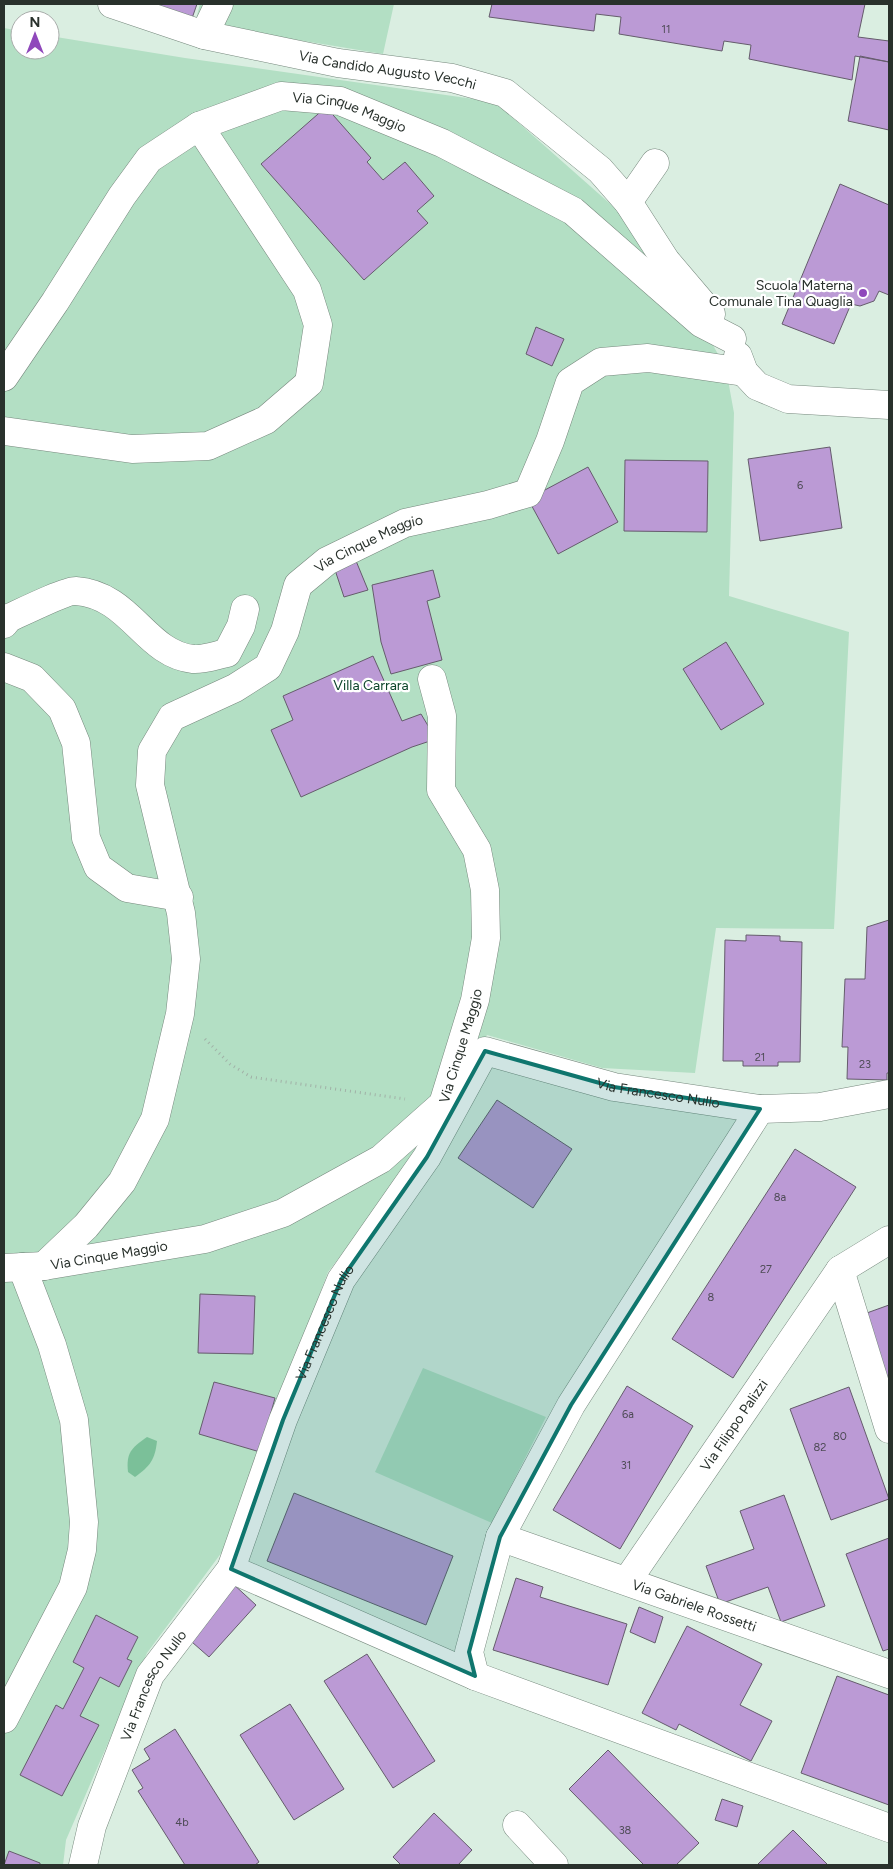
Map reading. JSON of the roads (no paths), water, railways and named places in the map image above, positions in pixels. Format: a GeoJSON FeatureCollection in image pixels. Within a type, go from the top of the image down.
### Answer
{"type":"FeatureCollection","features":[{"type":"Feature","properties":{"kind":"street","name":"Via Candido Augusto Vecchi"},"geometry":{"type":"LineString","coordinates":[[112,4],[204,35],[338,63],[452,78],[505,93],[600,170],[628,202],[666,261],[732,339],[744,372],[757,386],[788,399],[889,405]]}},
{"type":"Feature","properties":{"kind":"street"},"geometry":{"type":"LineString","coordinates":[[204,35],[219,4]]}},
{"type":"Feature","properties":{"kind":"street","name":"Via Cinque Maggio"},"geometry":{"type":"LineString","coordinates":[[4,377],[56,302],[122,196],[150,159],[199,126],[281,96],[340,101],[442,143],[572,211],[701,323],[732,339]]}},
{"type":"Feature","properties":{"kind":"street"},"geometry":{"type":"LineString","coordinates":[[4,431],[132,449],[208,446],[266,420],[309,383],[318,325],[307,290],[199,126]]}},
{"type":"Feature","properties":{"kind":"street"},"geometry":{"type":"LineString","coordinates":[[628,202],[655,163]]}},
{"type":"Feature","properties":{"kind":"street","name":"Via Cinque Maggio"},"geometry":{"type":"LineString","coordinates":[[23,1267],[86,1226],[122,1182],[155,1119],[180,1014],[186,959],[179,898],[150,785],[152,751],[172,717],[235,688],[268,667],[285,631],[298,585],[327,562],[404,524],[488,505],[528,493],[550,440],[570,382],[601,362],[648,358],[744,372]]}},
{"type":"Feature","properties":{"kind":"street"},"geometry":{"type":"LineString","coordinates":[[4,624],[9,618],[75,590],[110,600],[142,628],[162,649],[194,659],[227,652],[241,626],[245,609]]}},
{"type":"Feature","properties":{"kind":"street"},"geometry":{"type":"LineString","coordinates":[[4,667],[32,678],[62,709],[76,743],[86,838],[98,867],[127,888],[179,898]]}},
{"type":"Feature","properties":{"kind":"street","name":"Via Cinque Maggio"},"geometry":{"type":"LineString","coordinates":[[23,1267],[205,1238],[283,1213],[381,1159],[443,1104],[475,1000],[486,938],[485,900],[478,850],[441,790],[442,716],[432,679]]}},
{"type":"Feature","properties":{"kind":"street","name":"Via Francesco Nullo"},"geometry":{"type":"LineString","coordinates":[[84,1865],[92,1826],[150,1675],[232,1569],[283,1420],[341,1280],[427,1156],[485,1051],[614,1087],[760,1109],[820,1107],[889,1094]]}},
{"type":"Feature","properties":{"kind":"street"},"geometry":{"type":"LineString","coordinates":[[475,1676],[470,1652],[500,1536],[571,1406],[760,1109]]}},
{"type":"Feature","properties":{"kind":"street","name":"Via Filippo Palizzi"},"geometry":{"type":"LineString","coordinates":[[627,1581],[840,1270],[889,1240]]}},
{"type":"Feature","properties":{"kind":"street"},"geometry":{"type":"LineString","coordinates":[[4,1719],[72,1587],[82,1550],[84,1522],[74,1420],[52,1345],[23,1267]]}},
{"type":"Feature","properties":{"kind":"street"},"geometry":{"type":"LineString","coordinates":[[840,1270],[889,1429]]}},
{"type":"Feature","properties":{"kind":"street","name":"Via Gabriele Rossetti"},"geometry":{"type":"LineString","coordinates":[[500,1536],[889,1674]]}},
{"type":"Feature","properties":{"kind":"street"},"geometry":{"type":"LineString","coordinates":[[232,1569],[475,1676],[889,1828]]}},
{"type":"Feature","properties":{"kind":"street"},"geometry":{"type":"LineString","coordinates":[[517,1825],[554,1865]]}},
{"type":"Feature","properties":{"kind":"place","name":"Scuola Materna Comunale Tina Quaglia"},"geometry":{"type":"Point","coordinates":[863,293]}},
{"type":"Feature","properties":{"kind":"park label","name":"Villa Carrara"},"geometry":{"type":"Point","coordinates":[371,685]}}]}
